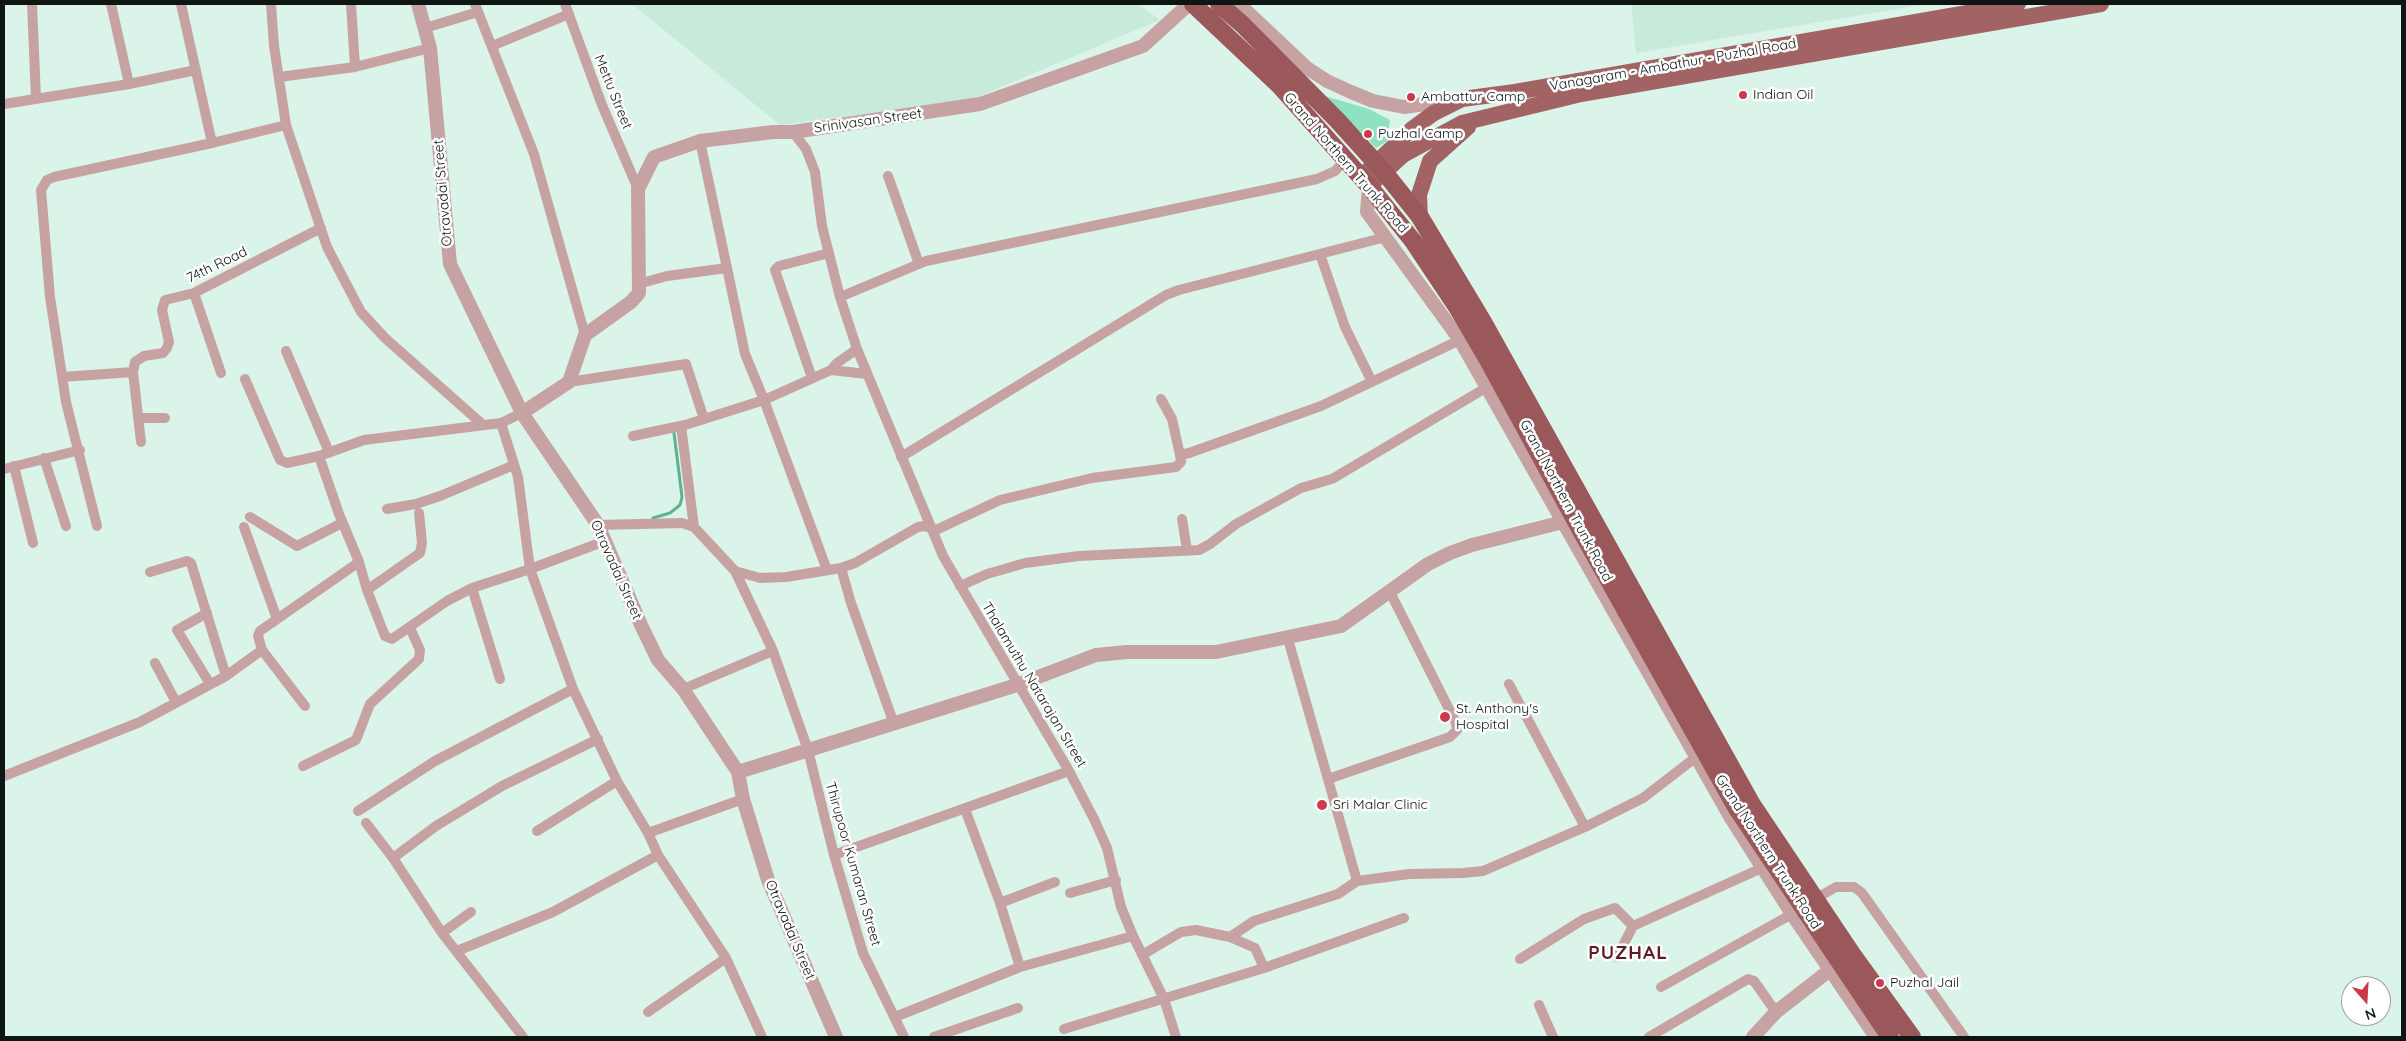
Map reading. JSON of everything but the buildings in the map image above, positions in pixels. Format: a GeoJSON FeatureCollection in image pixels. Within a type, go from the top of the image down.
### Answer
{"type":"FeatureCollection","features":[{"type":"Feature","properties":{"kind":"highway","name":"Grand Northern Trunk Road"},"geometry":{"type":"LineString","coordinates":[[1191,4],[1280,86],[1365,182],[1414,241],[1457,307],[1736,808],[1890,1037]]}},
{"type":"Feature","properties":{"kind":"highway","name":"Grand Northern Trunk Road"},"geometry":{"type":"LineString","coordinates":[[1219,4],[1243,24],[1331,113],[1381,168],[1420,217],[1483,322],[1751,803],[1815,899],[1840,962],[1912,1037]]}},
{"type":"Feature","properties":{"kind":"main road","name":"Vanagaram - Ambathur - Puzhal Road"},"geometry":{"type":"LineString","coordinates":[[1462,99],[1516,92],[2018,4]]}},
{"type":"Feature","properties":{"kind":"main road"},"geometry":{"type":"LineString","coordinates":[[1381,168],[1438,134],[1462,123],[1581,94],[2101,4]]}},
{"type":"Feature","properties":{"kind":"main road"},"geometry":{"type":"LineString","coordinates":[[1365,182],[1381,168],[1412,129],[1434,113],[1462,99]]}},
{"type":"Feature","properties":{"kind":"main road"},"geometry":{"type":"LineString","coordinates":[[1420,217],[1419,195],[1430,161],[1452,140],[1483,118]]}},
{"type":"Feature","properties":{"kind":"street"},"geometry":{"type":"LineString","coordinates":[[32,4],[36,98]]}},
{"type":"Feature","properties":{"kind":"street"},"geometry":{"type":"LineString","coordinates":[[111,4],[129,84]]}},
{"type":"Feature","properties":{"kind":"street"},"geometry":{"type":"LineString","coordinates":[[181,4],[212,143]]}},
{"type":"Feature","properties":{"kind":"street"},"geometry":{"type":"LineString","coordinates":[[271,4],[278,77],[286,125],[327,248],[361,312],[391,344],[482,424]]}},
{"type":"Feature","properties":{"kind":"street"},"geometry":{"type":"LineString","coordinates":[[351,4],[355,67]]}},
{"type":"Feature","properties":{"kind":"street","name":"Otravadai Street"},"geometry":{"type":"LineString","coordinates":[[418,4],[430,48],[450,264],[522,413],[598,525],[658,660],[683,689],[738,772],[768,880],[836,1037]]}},
{"type":"Feature","properties":{"kind":"street","name":"Mettu Street"},"geometry":{"type":"LineString","coordinates":[[565,4],[602,105],[638,190]]}},
{"type":"Feature","properties":{"kind":"street","name":"Srinivasan Street"},"geometry":{"type":"LineString","coordinates":[[638,284],[638,190],[654,156],[700,141],[773,132],[794,132],[980,104],[1143,46],[1191,4]]}},
{"type":"Feature","properties":{"kind":"street","name":"Vanagaram - Ambathur - Puzhal Road"},"geometry":{"type":"LineString","coordinates":[[1239,4],[1307,68],[1327,81],[1351,92],[1373,101],[1404,107],[1462,99]]}},
{"type":"Feature","properties":{"kind":"street"},"geometry":{"type":"LineString","coordinates":[[425,28],[476,8],[492,46],[534,154],[585,334],[568,382]]}},
{"type":"Feature","properties":{"kind":"street"},"geometry":{"type":"LineString","coordinates":[[492,46],[569,14]]}},
{"type":"Feature","properties":{"kind":"street"},"geometry":{"type":"LineString","coordinates":[[278,77],[355,67],[430,48]]}},
{"type":"Feature","properties":{"kind":"street"},"geometry":{"type":"LineString","coordinates":[[4,104],[129,84],[196,70]]}},
{"type":"Feature","properties":{"kind":"street"},"geometry":{"type":"LineString","coordinates":[[97,526],[80,450],[66,402],[50,297],[41,190],[47,180],[54,177],[286,125]]}},
{"type":"Feature","properties":{"kind":"street","name":"Thalamuthu Natarajan Street"},"geometry":{"type":"LineString","coordinates":[[794,132],[806,149],[815,172],[819,186],[822,226],[840,298],[857,350],[901,457],[943,556],[1069,771],[1100,833],[1116,880],[1121,907],[1142,956],[1164,999],[1176,1037]]}},
{"type":"Feature","properties":{"kind":"street"},"geometry":{"type":"LineString","coordinates":[[700,141],[745,354],[827,570]]}},
{"type":"Feature","properties":{"kind":"street"},"geometry":{"type":"LineString","coordinates":[[840,298],[919,264],[1024,239],[1316,179],[1334,171],[1345,160]]}},
{"type":"Feature","properties":{"kind":"street"},"geometry":{"type":"LineString","coordinates":[[888,176],[919,264]]}},
{"type":"Feature","properties":{"kind":"street"},"geometry":{"type":"LineString","coordinates":[[1365,182],[1367,212],[1460,340],[1489,386],[1695,758],[1792,914],[1840,962],[1876,1037]]}},
{"type":"Feature","properties":{"kind":"street","name":"74th Road"},"geometry":{"type":"LineString","coordinates":[[133,372],[138,358],[164,352],[167,348],[169,342],[162,310],[165,300],[194,293],[321,228]]}},
{"type":"Feature","properties":{"kind":"street"},"geometry":{"type":"LineString","coordinates":[[901,457],[1166,295],[1179,290],[1386,237]]}},
{"type":"Feature","properties":{"kind":"street"},"geometry":{"type":"LineString","coordinates":[[812,378],[775,270],[779,266],[829,254]]}},
{"type":"Feature","properties":{"kind":"street"},"geometry":{"type":"LineString","coordinates":[[1320,254],[1345,327],[1372,382]]}},
{"type":"Feature","properties":{"kind":"street"},"geometry":{"type":"LineString","coordinates":[[585,334],[632,302],[639,293],[638,284],[667,276],[727,268]]}},
{"type":"Feature","properties":{"kind":"street"},"geometry":{"type":"LineString","coordinates":[[194,293],[221,373]]}},
{"type":"Feature","properties":{"kind":"street"},"geometry":{"type":"LineString","coordinates":[[1180,455],[1261,429],[1321,406],[1460,340]]}},
{"type":"Feature","properties":{"kind":"street"},"geometry":{"type":"LineString","coordinates":[[633,436],[680,426],[764,400],[831,370],[837,363],[857,350]]}},
{"type":"Feature","properties":{"kind":"street"},"geometry":{"type":"LineString","coordinates":[[286,351],[329,452]]}},
{"type":"Feature","properties":{"kind":"street"},"geometry":{"type":"LineString","coordinates":[[245,379],[283,463],[319,456],[364,440],[501,422],[522,413],[568,382],[686,364],[704,419]]}},
{"type":"Feature","properties":{"kind":"street"},"geometry":{"type":"LineString","coordinates":[[831,370],[867,374]]}},
{"type":"Feature","properties":{"kind":"street"},"geometry":{"type":"LineString","coordinates":[[62,377],[133,372],[141,442]]}},
{"type":"Feature","properties":{"kind":"street"},"geometry":{"type":"LineString","coordinates":[[960,586],[987,574],[1024,563],[1079,556],[1198,550],[1210,544],[1236,524],[1301,488],[1332,479],[1489,386]]}},
{"type":"Feature","properties":{"kind":"street"},"geometry":{"type":"LineString","coordinates":[[598,525],[682,523],[694,527],[735,571],[760,578],[786,577],[841,568],[855,563],[918,527],[936,530],[1000,500],[1092,478],[1176,467],[1181,462],[1180,455],[1172,419],[1161,399]]}},
{"type":"Feature","properties":{"kind":"street"},"geometry":{"type":"LineString","coordinates":[[138,418],[165,418]]}},
{"type":"Feature","properties":{"kind":"street"},"geometry":{"type":"LineString","coordinates":[[501,422],[514,465],[530,569],[573,689],[617,781],[648,833],[658,855],[726,958],[762,1037]]}},
{"type":"Feature","properties":{"kind":"street"},"geometry":{"type":"LineString","coordinates":[[680,426],[694,527]]}},
{"type":"Feature","properties":{"kind":"street"},"geometry":{"type":"LineString","coordinates":[[33,543],[9,468],[80,450]]}},
{"type":"Feature","properties":{"kind":"street"},"geometry":{"type":"LineString","coordinates":[[319,456],[342,522],[359,562],[367,590],[388,639],[397,637],[447,601],[472,588],[605,541]]}},
{"type":"Feature","properties":{"kind":"street"},"geometry":{"type":"LineString","coordinates":[[44,458],[66,526]]}},
{"type":"Feature","properties":{"kind":"street"},"geometry":{"type":"LineString","coordinates":[[387,509],[416,504],[440,496],[514,465]]}},
{"type":"Feature","properties":{"kind":"street"},"geometry":{"type":"LineString","coordinates":[[367,590],[420,553],[422,543],[419,513]]}},
{"type":"Feature","properties":{"kind":"street"},"geometry":{"type":"LineString","coordinates":[[250,517],[297,546],[342,522]]}},
{"type":"Feature","properties":{"kind":"street"},"geometry":{"type":"LineString","coordinates":[[1182,519],[1187,550]]}},
{"type":"Feature","properties":{"kind":"street"},"geometry":{"type":"LineString","coordinates":[[738,772],[1017,685],[1096,655],[1127,652],[1216,652],[1288,639],[1341,626],[1428,564],[1450,553],[1472,545],[1564,522]]}},
{"type":"Feature","properties":{"kind":"street"},"geometry":{"type":"LineString","coordinates":[[244,527],[277,619]]}},
{"type":"Feature","properties":{"kind":"street"},"geometry":{"type":"LineString","coordinates":[[150,572],[190,561],[226,676]]}},
{"type":"Feature","properties":{"kind":"street"},"geometry":{"type":"LineString","coordinates":[[304,706],[262,650],[258,636],[260,632],[277,619],[359,562]]}},
{"type":"Feature","properties":{"kind":"street"},"geometry":{"type":"LineString","coordinates":[[841,568],[851,603],[894,724]]}},
{"type":"Feature","properties":{"kind":"street","name":"Thirupoor Kumaran Street"},"geometry":{"type":"LineString","coordinates":[[735,571],[773,651],[808,750],[834,855],[863,953],[904,1037]]}},
{"type":"Feature","properties":{"kind":"street"},"geometry":{"type":"LineString","coordinates":[[472,588],[500,679]]}},
{"type":"Feature","properties":{"kind":"street"},"geometry":{"type":"LineString","coordinates":[[1328,779],[1450,737],[1457,730],[1456,723],[1390,592]]}},
{"type":"Feature","properties":{"kind":"street"},"geometry":{"type":"LineString","coordinates":[[206,613],[177,630],[210,684]]}},
{"type":"Feature","properties":{"kind":"street"},"geometry":{"type":"LineString","coordinates":[[303,766],[356,740],[367,709],[375,698],[419,659],[420,650],[410,628]]}},
{"type":"Feature","properties":{"kind":"street"},"geometry":{"type":"LineString","coordinates":[[1288,639],[1357,881]]}},
{"type":"Feature","properties":{"kind":"street"},"geometry":{"type":"LineString","coordinates":[[4,776],[140,722],[226,676],[262,650]]}},
{"type":"Feature","properties":{"kind":"street"},"geometry":{"type":"LineString","coordinates":[[683,689],[773,651]]}},
{"type":"Feature","properties":{"kind":"street"},"geometry":{"type":"LineString","coordinates":[[155,663],[176,702]]}},
{"type":"Feature","properties":{"kind":"street"},"geometry":{"type":"LineString","coordinates":[[1509,684],[1585,827]]}},
{"type":"Feature","properties":{"kind":"street"},"geometry":{"type":"LineString","coordinates":[[358,811],[435,761],[573,689]]}},
{"type":"Feature","properties":{"kind":"street"},"geometry":{"type":"LineString","coordinates":[[393,858],[436,826],[502,786],[598,739]]}},
{"type":"Feature","properties":{"kind":"street"},"geometry":{"type":"LineString","coordinates":[[1230,937],[1254,922],[1338,894],[1357,881],[1409,874],[1483,871],[1585,827],[1643,798],[1695,758]]}},
{"type":"Feature","properties":{"kind":"street"},"geometry":{"type":"LineString","coordinates":[[834,855],[1069,771]]}},
{"type":"Feature","properties":{"kind":"street"},"geometry":{"type":"LineString","coordinates":[[538,831],[617,781]]}},
{"type":"Feature","properties":{"kind":"street"},"geometry":{"type":"LineString","coordinates":[[648,833],[744,798]]}},
{"type":"Feature","properties":{"kind":"street"},"geometry":{"type":"LineString","coordinates":[[965,809],[1000,903],[1020,967]]}},
{"type":"Feature","properties":{"kind":"street"},"geometry":{"type":"LineString","coordinates":[[366,823],[393,858],[442,933],[523,1037]]}},
{"type":"Feature","properties":{"kind":"street"},"geometry":{"type":"LineString","coordinates":[[457,951],[553,912],[658,855]]}},
{"type":"Feature","properties":{"kind":"street"},"geometry":{"type":"LineString","coordinates":[[1617,957],[1633,926],[1762,868]]}},
{"type":"Feature","properties":{"kind":"street"},"geometry":{"type":"LineString","coordinates":[[1070,893],[1116,880]]}},
{"type":"Feature","properties":{"kind":"street"},"geometry":{"type":"LineString","coordinates":[[1000,903],[1055,882]]}},
{"type":"Feature","properties":{"kind":"street"},"geometry":{"type":"LineString","coordinates":[[1815,899],[1836,886],[1854,887],[1862,893],[1964,1037]]}},
{"type":"Feature","properties":{"kind":"street"},"geometry":{"type":"LineString","coordinates":[[1520,959],[1584,919],[1612,909],[1619,910],[1633,926]]}},
{"type":"Feature","properties":{"kind":"street"},"geometry":{"type":"LineString","coordinates":[[442,933],[471,912]]}},
{"type":"Feature","properties":{"kind":"street"},"geometry":{"type":"LineString","coordinates":[[1661,987],[1792,914]]}},
{"type":"Feature","properties":{"kind":"street"},"geometry":{"type":"LineString","coordinates":[[1064,1029],[1264,968],[1404,918]]}},
{"type":"Feature","properties":{"kind":"street"},"geometry":{"type":"LineString","coordinates":[[1142,956],[1181,932],[1196,930],[1230,937],[1255,948],[1264,968]]}},
{"type":"Feature","properties":{"kind":"street"},"geometry":{"type":"LineString","coordinates":[[895,1017],[1020,967],[1133,936]]}},
{"type":"Feature","properties":{"kind":"street"},"geometry":{"type":"LineString","coordinates":[[648,1012],[726,958]]}},
{"type":"Feature","properties":{"kind":"street"},"geometry":{"type":"LineString","coordinates":[[1753,1037],[1776,1012],[1840,962]]}},
{"type":"Feature","properties":{"kind":"street"},"geometry":{"type":"LineString","coordinates":[[1649,1037],[1748,979],[1754,981],[1776,1012]]}},
{"type":"Feature","properties":{"kind":"street"},"geometry":{"type":"LineString","coordinates":[[1538,1005],[1553,1037]]}},
{"type":"Feature","properties":{"kind":"street"},"geometry":{"type":"LineString","coordinates":[[934,1037],[1018,1008]]}},
{"type":"Feature","properties":{"kind":"shaded area"},"geometry":{"type":"Polygon","coordinates":[[[632,4],[1138,4],[1160,20],[968,101],[780,125],[632,4]]]}},
{"type":"Feature","properties":{"kind":"shaded area"},"geometry":{"type":"Polygon","coordinates":[[[1631,4],[1927,4],[1636,53],[1631,4]]]}},
{"type":"Feature","properties":{"kind":"green space"},"geometry":{"type":"Polygon","coordinates":[[[1325,96],[1369,109],[1390,120],[1387,141],[1376,148],[1325,96]]]}},
{"type":"Feature","properties":{"kind":"waterway"},"geometry":{"type":"LineString","coordinates":[[653,518],[670,513],[680,505],[682,497],[674,433]]}},
{"type":"Feature","properties":{"kind":"place","name":"Indian Oil"},"geometry":{"type":"Point","coordinates":[1743,95]}},
{"type":"Feature","properties":{"kind":"place","name":"Ambattur Camp"},"geometry":{"type":"Point","coordinates":[1411,97]}},
{"type":"Feature","properties":{"kind":"place","name":"Puzhal Camp"},"geometry":{"type":"Point","coordinates":[1368,134]}},
{"type":"Feature","properties":{"kind":"place","name":"St. Anthony's Hospital"},"geometry":{"type":"Point","coordinates":[1445,717]}},
{"type":"Feature","properties":{"kind":"place","name":"Sri Malar Clinic"},"geometry":{"type":"Point","coordinates":[1322,805]}},
{"type":"Feature","properties":{"kind":"place","name":"Puzhal Jail"},"geometry":{"type":"Point","coordinates":[1880,983]}},
{"type":"Feature","properties":{"kind":"district","name":"PUZHAL"},"geometry":{"type":"Point","coordinates":[1628,953]}}]}
